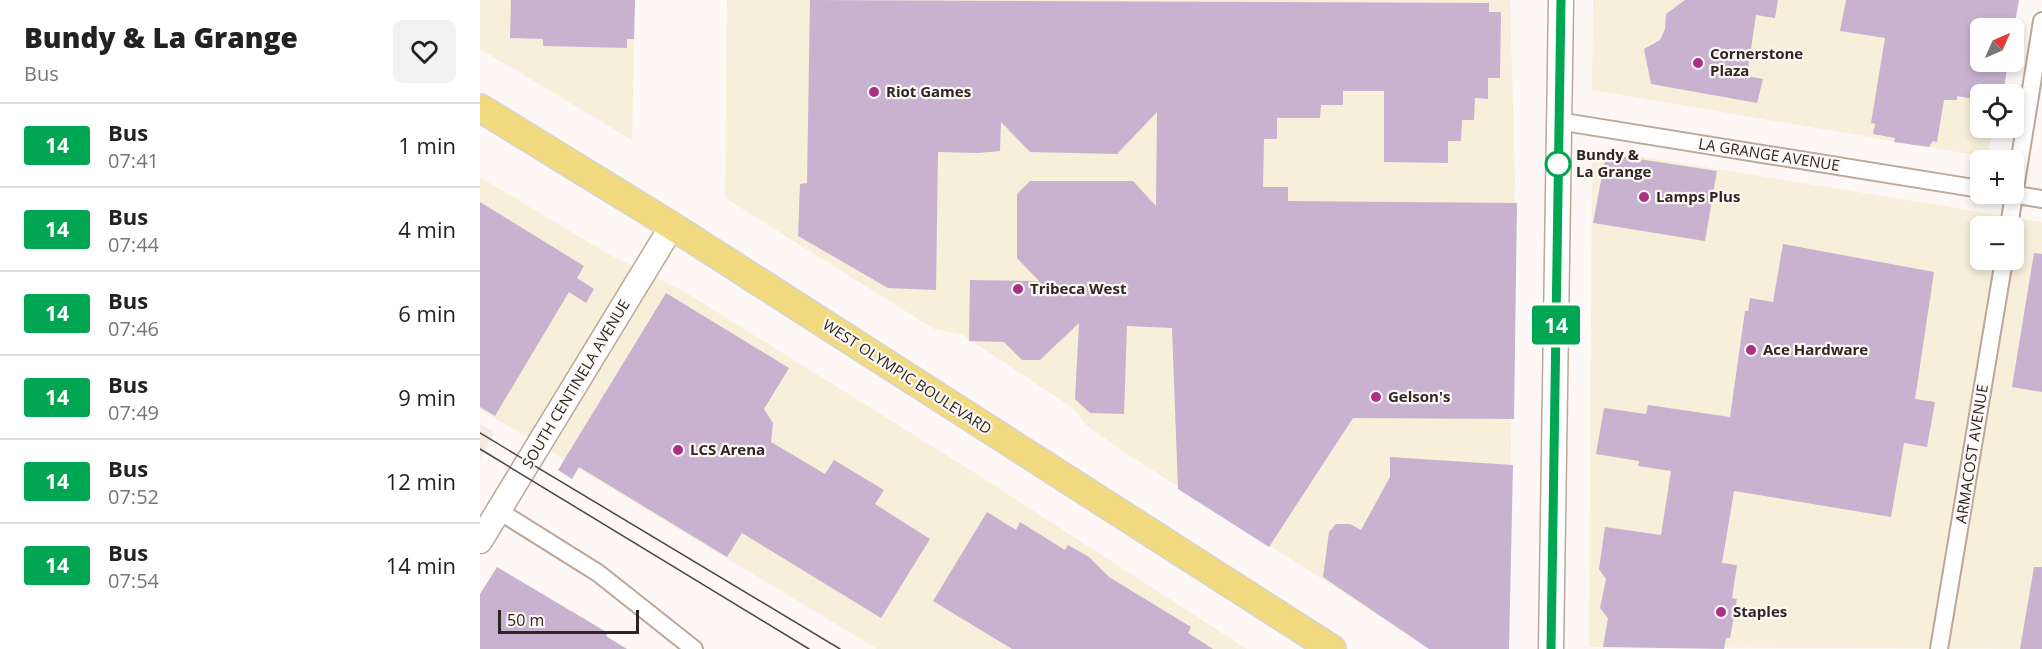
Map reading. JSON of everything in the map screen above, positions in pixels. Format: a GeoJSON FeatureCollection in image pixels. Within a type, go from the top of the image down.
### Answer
{"type":"FeatureCollection","features":[{"type":"Feature","properties":{"kind":"main road"},"geometry":{"type":"LineString","coordinates":[[1551,649],[1561,0]]}},
{"type":"Feature","properties":{"kind":"main road","name":"WEST OLYMPIC BOULEVARD"},"geometry":{"type":"LineString","coordinates":[[480,108],[672,226],[1332,649]]}},
{"type":"Feature","properties":{"kind":"main road","name":"SOUTH CENTINELA AVENUE"},"geometry":{"type":"LineString","coordinates":[[480,541],[672,226]]}},
{"type":"Feature","properties":{"kind":"street"},"geometry":{"type":"LineString","coordinates":[[2020,150],[2042,21]]}},
{"type":"Feature","properties":{"kind":"street","name":"LA GRANGE AVENUE"},"geometry":{"type":"LineString","coordinates":[[1558,121],[1970,187]]}},
{"type":"Feature","properties":{"kind":"street"},"geometry":{"type":"LineString","coordinates":[[2024,196],[2042,199]]}},
{"type":"Feature","properties":{"kind":"street","name":"ARMACOST AVENUE"},"geometry":{"type":"LineString","coordinates":[[1940,649],[2002,270]]}},
{"type":"Feature","properties":{"kind":"street"},"geometry":{"type":"LineString","coordinates":[[499,510],[598,573],[694,649]]}},
{"type":"Feature","properties":{"kind":"shaded area"},"geometry":{"type":"Polygon","coordinates":[[[480,0],[635,0],[632,140],[480,49],[480,0]]]}},
{"type":"Feature","properties":{"kind":"shaded area"},"geometry":{"type":"Polygon","coordinates":[[[727,0],[1510,0],[1515,178],[1508,645],[1431,649],[1121,450],[1086,425],[1074,409],[961,334],[934,329],[725,198],[727,0]]]}},
{"type":"Feature","properties":{"kind":"shaded area"},"geometry":{"type":"Polygon","coordinates":[[[1593,0],[2019,0],[2015,18],[1970,18],[1970,72],[2004,72],[2002,84],[1970,84],[1970,138],[1991,138],[1988,150],[1970,150],[1970,154],[1592,90],[1593,0]]]}},
{"type":"Feature","properties":{"kind":"shaded area"},"geometry":{"type":"Polygon","coordinates":[[[1606,151],[2005,216],[1970,216],[1970,270],[2024,270],[2024,219],[2042,222],[2042,649],[1589,647],[1592,157],[1597,152],[1606,151]]]}},
{"type":"Feature","properties":{"kind":"shaded area"},"geometry":{"type":"Polygon","coordinates":[[[480,177],[608,254],[685,292],[975,473],[1247,649],[877,649],[480,409],[480,177]]]}},
{"type":"Feature","properties":{"kind":"shaded area"},"geometry":{"type":"Polygon","coordinates":[[[480,424],[495,433],[480,459],[480,424]]]}},
{"type":"Feature","properties":{"kind":"building"},"geometry":{"type":"Polygon","coordinates":[[[511,0],[635,0],[634,39],[627,39],[627,48],[543,46],[543,39],[510,38],[511,0]]]}},
{"type":"Feature","properties":{"kind":"building"},"geometry":{"type":"Polygon","coordinates":[[[810,0],[1489,3],[1489,12],[1501,12],[1500,78],[1488,78],[1488,99],[1475,98],[1474,120],[1462,120],[1461,141],[1448,141],[1448,163],[1384,162],[1384,91],[1343,91],[1343,105],[1321,105],[1320,118],[1277,118],[1277,139],[1264,139],[1263,187],[1288,187],[1288,201],[1517,203],[1514,419],[1353,418],[1269,547],[1178,489],[1172,328],[1127,326],[1124,414],[1090,413],[1075,399],[1079,323],[1040,360],[1022,360],[1004,342],[969,341],[970,280],[1039,281],[1017,258],[1017,194],[1030,181],[1133,181],[1156,206],[1157,112],[1117,154],[1030,152],[1001,122],[1000,151],[938,152],[936,290],[888,288],[798,236],[800,184],[807,183],[810,0]]]}},
{"type":"Feature","properties":{"kind":"building","name":"Cornerstone Plaza"},"geometry":{"type":"Polygon","coordinates":[[[1685,0],[1778,0],[1775,18],[1756,15],[1747,76],[1763,79],[1757,103],[1651,84],[1644,49],[1660,40],[1665,29],[1666,14],[1685,0]]]}},
{"type":"Feature","properties":{"kind":"building"},"geometry":{"type":"Polygon","coordinates":[[[1846,0],[2019,0],[2016,18],[1970,18],[1970,72],[2007,72],[2005,84],[1970,84],[1970,98],[1957,96],[1957,100],[1944,100],[1937,142],[1933,141],[1929,147],[1894,142],[1895,138],[1873,134],[1875,124],[1871,123],[1885,38],[1840,31],[1846,0]]]}},
{"type":"Feature","properties":{"kind":"building"},"geometry":{"type":"Polygon","coordinates":[[[1606,154],[1717,171],[1705,241],[1593,223],[1606,154]]]}},
{"type":"Feature","properties":{"kind":"building"},"geometry":{"type":"Polygon","coordinates":[[[480,202],[584,266],[577,278],[594,289],[586,303],[569,292],[495,416],[480,407],[480,202]]]}},
{"type":"Feature","properties":{"kind":"building"},"geometry":{"type":"Polygon","coordinates":[[[1783,244],[1934,272],[1915,399],[1935,402],[1927,447],[1904,443],[1891,517],[1734,491],[1722,563],[1737,565],[1732,598],[1737,599],[1730,638],[1726,638],[1724,649],[1603,647],[1608,618],[1600,608],[1606,579],[1599,569],[1605,527],[1661,535],[1671,471],[1638,466],[1639,461],[1596,454],[1604,408],[1646,414],[1648,405],[1730,417],[1745,311],[1748,311],[1750,298],[1773,302],[1783,244]]]}},
{"type":"Feature","properties":{"kind":"building"},"geometry":{"type":"Polygon","coordinates":[[[2034,253],[2042,254],[2042,392],[2012,387],[2034,253]]]}},
{"type":"Feature","properties":{"kind":"building","name":"LCS Arena"},"geometry":{"type":"Polygon","coordinates":[[[666,293],[789,368],[764,409],[773,423],[771,442],[825,474],[834,460],[884,490],[875,504],[930,539],[881,618],[742,533],[727,557],[579,467],[572,479],[558,470],[666,293]]]}},
{"type":"Feature","properties":{"kind":"building"},"geometry":{"type":"Polygon","coordinates":[[[1390,457],[1513,465],[1509,649],[1429,649],[1323,577],[1329,532],[1336,524],[1350,524],[1361,530],[1390,477],[1390,457]]]}},
{"type":"Feature","properties":{"kind":"building"},"geometry":{"type":"Polygon","coordinates":[[[987,512],[1016,530],[1020,522],[1065,550],[1068,545],[1089,557],[1109,577],[1191,627],[1188,633],[1213,649],[1012,649],[933,601],[987,512]]]}},
{"type":"Feature","properties":{"kind":"building"},"geometry":{"type":"Polygon","coordinates":[[[497,567],[608,633],[606,636],[627,649],[480,649],[480,594],[497,567]]]}},
{"type":"Feature","properties":{"kind":"building"},"geometry":{"type":"Polygon","coordinates":[[[2034,567],[2042,567],[2042,649],[2020,649],[2034,567]]]}},
{"type":"Feature","properties":{"kind":"tram line"},"geometry":{"type":"LineString","coordinates":[[480,433],[840,649]]}},
{"type":"Feature","properties":{"kind":"tram line"},"geometry":{"type":"LineString","coordinates":[[480,449],[809,649]]}},
{"type":"Feature","properties":{"kind":"bus line","name":"14"},"geometry":{"type":"LineString","coordinates":[[1551,649],[1561,0]]}},
{"type":"Feature","properties":{"kind":"place","name":"Cornerstone Plaza"},"geometry":{"type":"Point","coordinates":[1698,63]}},
{"type":"Feature","properties":{"kind":"place","name":"Riot Games"},"geometry":{"type":"Point","coordinates":[874,92]}},
{"type":"Feature","properties":{"kind":"place","name":"Bundy & La Grange"},"geometry":{"type":"Point","coordinates":[1558,164]}},
{"type":"Feature","properties":{"kind":"place","name":"Lamps Plus"},"geometry":{"type":"Point","coordinates":[1644,197]}},
{"type":"Feature","properties":{"kind":"place","name":"Tribeca West"},"geometry":{"type":"Point","coordinates":[1018,289]}},
{"type":"Feature","properties":{"kind":"place","name":"Ace Hardware"},"geometry":{"type":"Point","coordinates":[1751,350]}},
{"type":"Feature","properties":{"kind":"place","name":"Gelson's"},"geometry":{"type":"Point","coordinates":[1376,397]}},
{"type":"Feature","properties":{"kind":"place","name":"LCS Arena"},"geometry":{"type":"Point","coordinates":[678,450]}},
{"type":"Feature","properties":{"kind":"place","name":"Staples"},"geometry":{"type":"Point","coordinates":[1721,612]}}]}
